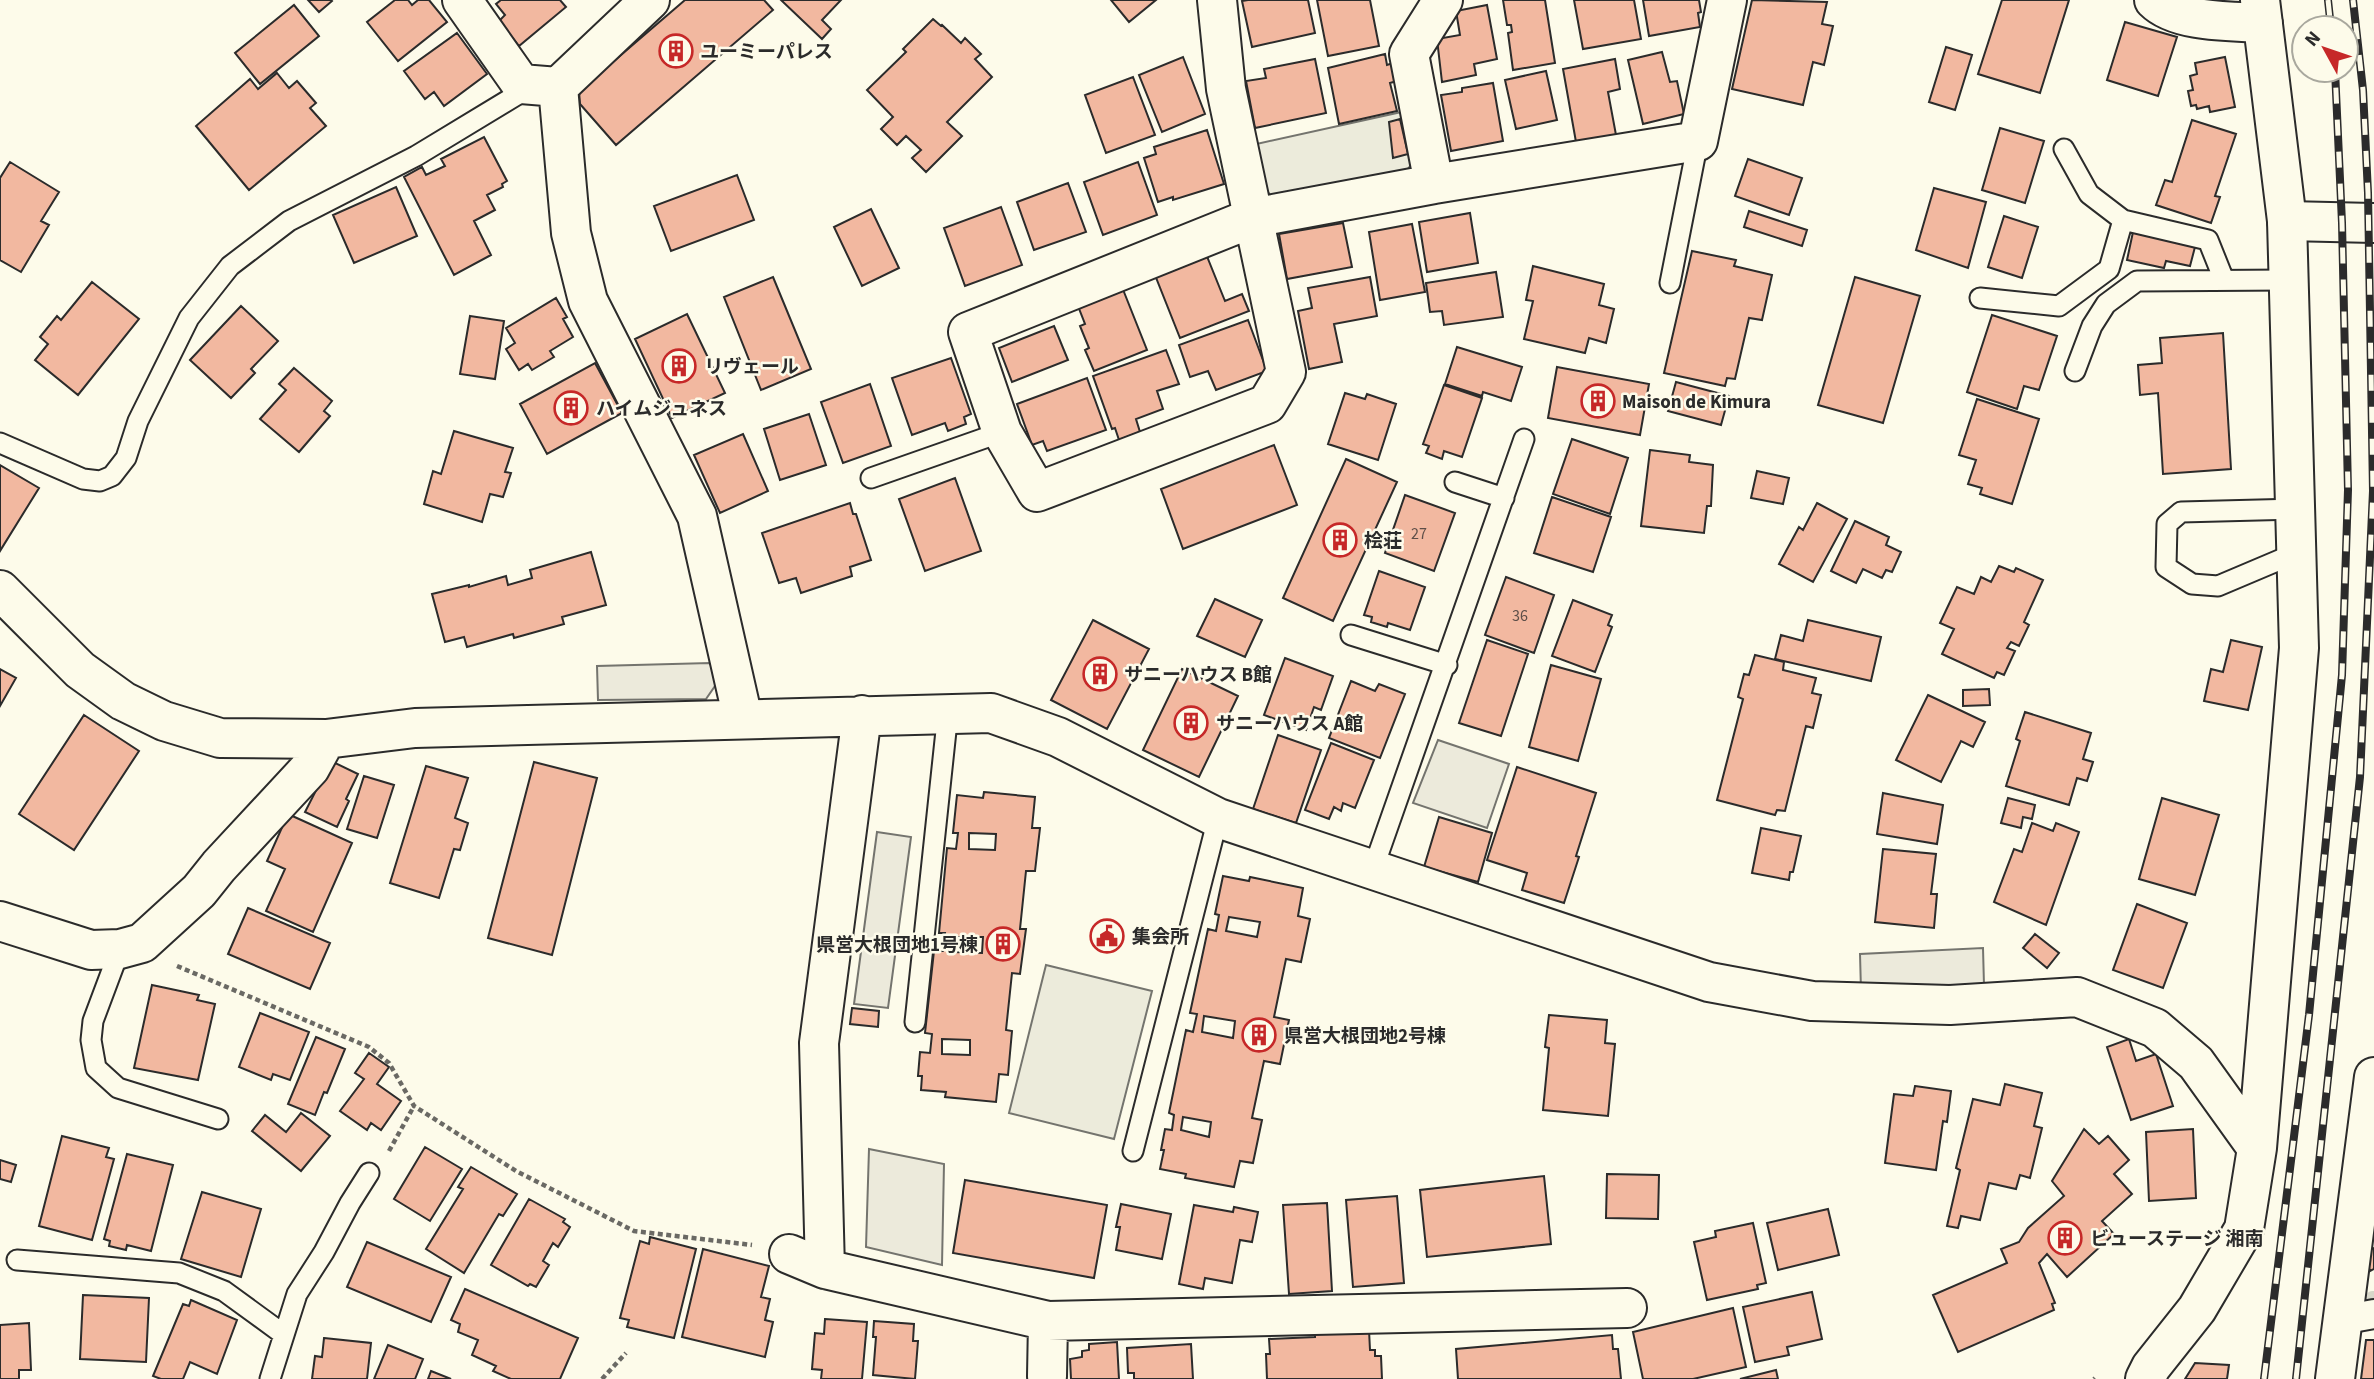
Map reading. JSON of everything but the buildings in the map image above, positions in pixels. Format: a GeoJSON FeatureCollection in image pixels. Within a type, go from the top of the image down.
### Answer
{"type":"FeatureCollection","features":[{"type":"Feature","properties":{"kind":"street"},"geometry":{"type":"LineString","coordinates":[[462,0],[540,86],[588,301],[697,516],[743,719]]}},
{"type":"Feature","properties":{"kind":"street"},"geometry":{"type":"LineString","coordinates":[[540,86],[650,0]]}},
{"type":"Feature","properties":{"kind":"street"},"geometry":{"type":"LineString","coordinates":[[1217,0],[1226,89],[1252,218],[1286,372],[1267,404],[1037,492],[1002,432],[968,332],[1252,218],[1434,184],[1698,141],[1727,0]]}},
{"type":"Feature","properties":{"kind":"street"},"geometry":{"type":"LineString","coordinates":[[1434,184],[1409,54],[1443,0]]}},
{"type":"Feature","properties":{"kind":"street"},"geometry":{"type":"LineString","coordinates":[[2146,1379],[2151,1367],[2197,1308],[2244,1229],[2257,1148],[2299,648],[2287,221],[2262,11],[2186,16],[2154,0]]}},
{"type":"Feature","properties":{"kind":"street"},"geometry":{"type":"LineString","coordinates":[[2287,221],[2374,223]]}},
{"type":"Feature","properties":{"kind":"street"},"geometry":{"type":"LineString","coordinates":[[0,590],[80,670],[123,701],[164,721],[220,738],[326,739],[415,729],[948,712],[991,713],[1058,737],[1218,818],[1709,982],[1812,1000],[1950,1005],[2077,997],[2155,1028],[2196,1063],[2257,1148]]}},
{"type":"Feature","properties":{"kind":"street"},"geometry":{"type":"LineString","coordinates":[[825,1269],[819,1043],[862,715]]}},
{"type":"Feature","properties":{"kind":"street"},"geometry":{"type":"LineString","coordinates":[[0,921],[90,950],[131,946],[199,891],[310,768],[326,739]]}},
{"type":"Feature","properties":{"kind":"street"},"geometry":{"type":"LineString","coordinates":[[2334,1379],[2357,1317],[2374,1077]]}},
{"type":"Feature","properties":{"kind":"street"},"geometry":{"type":"LineString","coordinates":[[773,1250],[825,1269],[1048,1321],[1627,1308]]}},
{"type":"Feature","properties":{"kind":"street"},"geometry":{"type":"LineString","coordinates":[[1047,1376],[1048,1321]]}},
{"type":"Feature","properties":{"kind":"lane"},"geometry":{"type":"LineString","coordinates":[[0,443],[83,479],[100,481],[112,476],[126,458],[138,421],[188,318],[230,266],[289,221],[416,156],[520,93],[540,86]]}},
{"type":"Feature","properties":{"kind":"lane"},"geometry":{"type":"LineString","coordinates":[[1670,283],[1698,141]]}},
{"type":"Feature","properties":{"kind":"lane"},"geometry":{"type":"LineString","coordinates":[[2064,149],[2089,194],[2123,220],[2208,240],[2224,280]]}},
{"type":"Feature","properties":{"kind":"lane"},"geometry":{"type":"LineString","coordinates":[[1980,298],[2059,306],[2109,269],[2123,220]]}},
{"type":"Feature","properties":{"kind":"lane"},"geometry":{"type":"LineString","coordinates":[[2075,370],[2092,326],[2106,304],[2137,281],[2289,280]]}},
{"type":"Feature","properties":{"kind":"lane"},"geometry":{"type":"LineString","coordinates":[[871,478],[1002,432]]}},
{"type":"Feature","properties":{"kind":"lane"},"geometry":{"type":"LineString","coordinates":[[1373,869],[1447,665],[1524,439]]}},
{"type":"Feature","properties":{"kind":"lane"},"geometry":{"type":"LineString","coordinates":[[1455,482],[1504,498]]}},
{"type":"Feature","properties":{"kind":"lane"},"geometry":{"type":"LineString","coordinates":[[2295,509],[2181,512],[2167,524],[2166,567],[2192,583],[2218,586],[2296,554]]}},
{"type":"Feature","properties":{"kind":"lane"},"geometry":{"type":"LineString","coordinates":[[1351,635],[1447,665]]}},
{"type":"Feature","properties":{"kind":"lane"},"geometry":{"type":"LineString","coordinates":[[915,1022],[948,712]]}},
{"type":"Feature","properties":{"kind":"lane"},"geometry":{"type":"LineString","coordinates":[[1133,1151],[1218,818]]}},
{"type":"Feature","properties":{"kind":"lane"},"geometry":{"type":"LineString","coordinates":[[131,946],[93,1021],[91,1040],[96,1068],[118,1088],[218,1119]]}},
{"type":"Feature","properties":{"kind":"lane"},"geometry":{"type":"LineString","coordinates":[[270,1379],[297,1294],[369,1173]]}},
{"type":"Feature","properties":{"kind":"lane"},"geometry":{"type":"LineString","coordinates":[[16,1260],[179,1273],[224,1291],[283,1334]]}},
{"type":"Feature","properties":{"kind":"path"},"geometry":{"type":"LineString","coordinates":[[131,946],[148,950],[191,973],[369,1047],[389,1063],[414,1106],[516,1171],[634,1231],[746,1242],[773,1250]]}},
{"type":"Feature","properties":{"kind":"path"},"geometry":{"type":"LineString","coordinates":[[393,1147],[414,1106]]}},
{"type":"Feature","properties":{"kind":"path"},"geometry":{"type":"LineString","coordinates":[[601,1379],[626,1353]]}},
{"type":"Feature","properties":{"kind":"shaded area"},"geometry":{"type":"Polygon","coordinates":[[[1406,111],[1414,161],[1403,175],[1276,199],[1259,185],[1252,145],[1406,111]]]}},
{"type":"Feature","properties":{"kind":"shaded area"},"geometry":{"type":"Polygon","coordinates":[[[710,663],[717,683],[706,699],[598,700],[597,666],[710,663]]]}},
{"type":"Feature","properties":{"kind":"shaded area"},"geometry":{"type":"Polygon","coordinates":[[[1438,740],[1509,764],[1487,828],[1413,803],[1438,740]]]}},
{"type":"Feature","properties":{"kind":"shaded area"},"geometry":{"type":"Polygon","coordinates":[[[877,832],[911,837],[888,1008],[854,1004],[877,832]]]}},
{"type":"Feature","properties":{"kind":"shaded area"},"geometry":{"type":"Polygon","coordinates":[[[1983,948],[1984,985],[1861,991],[1860,954],[1983,948]]]}},
{"type":"Feature","properties":{"kind":"shaded area"},"geometry":{"type":"Polygon","coordinates":[[[1046,965],[1152,991],[1114,1139],[1009,1113],[1046,965]]]}},
{"type":"Feature","properties":{"kind":"shaded area"},"geometry":{"type":"Polygon","coordinates":[[[869,1149],[944,1164],[942,1265],[866,1247],[869,1149]]]}},
{"type":"Feature","properties":{"kind":"railway"},"geometry":{"type":"LineString","coordinates":[[2328,0],[2330,14]]}},
{"type":"Feature","properties":{"kind":"railway"},"geometry":{"type":"LineString","coordinates":[[2296,1379],[2360,777],[2373,491],[2368,193],[2363,90],[2353,0]]}},
{"type":"Feature","properties":{"kind":"railway"},"geometry":{"type":"LineString","coordinates":[[2264,1379],[2309,1015],[2342,675],[2348,490],[2342,223],[2336,84]]}},
{"type":"Feature","properties":{"kind":"place","name":"ユーミーパレス"},"geometry":{"type":"Point","coordinates":[676,51]}},
{"type":"Feature","properties":{"kind":"place","name":"リヴェール"},"geometry":{"type":"Point","coordinates":[679,366]}},
{"type":"Feature","properties":{"kind":"place","name":"Maison de Kimura"},"geometry":{"type":"Point","coordinates":[1598,401]}},
{"type":"Feature","properties":{"kind":"place","name":"ハイムジュネス"},"geometry":{"type":"Point","coordinates":[571,408]}},
{"type":"Feature","properties":{"kind":"place","name":"桧荘"},"geometry":{"type":"Point","coordinates":[1340,540]}},
{"type":"Feature","properties":{"kind":"place","name":"サニーハウス B館"},"geometry":{"type":"Point","coordinates":[1100,674]}},
{"type":"Feature","properties":{"kind":"place","name":"サニーハウス A館"},"geometry":{"type":"Point","coordinates":[1191,723]}},
{"type":"Feature","properties":{"kind":"place","name":"集会所"},"geometry":{"type":"Point","coordinates":[1107,936]}},
{"type":"Feature","properties":{"kind":"place","name":"県営大根団地1号棟"},"geometry":{"type":"Point","coordinates":[1003,944]}},
{"type":"Feature","properties":{"kind":"place","name":"県営大根団地2号棟"},"geometry":{"type":"Point","coordinates":[1259,1035]}},
{"type":"Feature","properties":{"kind":"place","name":"ビューステージ 湘南"},"geometry":{"type":"Point","coordinates":[2065,1238]}}]}
